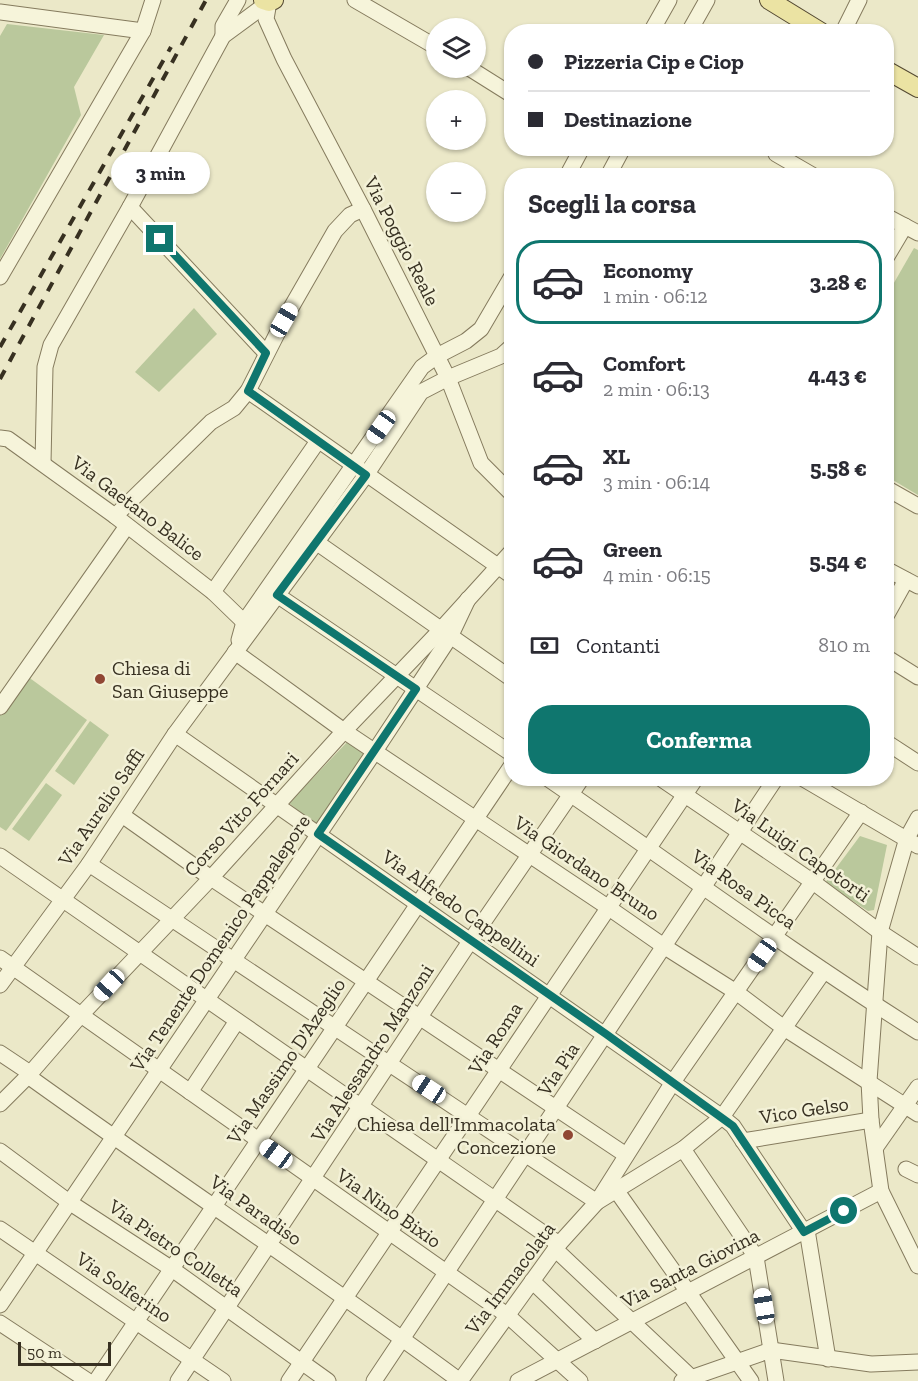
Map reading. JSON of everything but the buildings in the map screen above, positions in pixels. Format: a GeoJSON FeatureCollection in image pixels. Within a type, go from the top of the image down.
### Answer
{"type":"FeatureCollection","features":[{"type":"Feature","properties":{"kind":"main road"},"geometry":{"type":"LineString","coordinates":[[769,0],[808,24]]}},
{"type":"Feature","properties":{"kind":"main road"},"geometry":{"type":"LineString","coordinates":[[894,74],[918,88]]}},
{"type":"Feature","properties":{"kind":"street"},"geometry":{"type":"LineString","coordinates":[[0,277],[143,31],[153,0]]}},
{"type":"Feature","properties":{"kind":"street"},"geometry":{"type":"LineString","coordinates":[[223,36],[223,26],[238,0]]}},
{"type":"Feature","properties":{"kind":"street"},"geometry":{"type":"LineString","coordinates":[[355,0],[426,41]]}},
{"type":"Feature","properties":{"kind":"street"},"geometry":{"type":"LineString","coordinates":[[656,24],[669,0]]}},
{"type":"Feature","properties":{"kind":"street"},"geometry":{"type":"LineString","coordinates":[[694,24],[707,0]]}},
{"type":"Feature","properties":{"kind":"street"},"geometry":{"type":"LineString","coordinates":[[847,24],[859,0]]}},
{"type":"Feature","properties":{"kind":"street"},"geometry":{"type":"LineString","coordinates":[[43,463],[45,367],[51,345],[130,207],[223,36],[272,1]]}},
{"type":"Feature","properties":{"kind":"street","name":"Via Poggio Reale"},"geometry":{"type":"LineString","coordinates":[[272,1],[266,19],[284,59],[448,378],[481,463],[504,486]]}},
{"type":"Feature","properties":{"kind":"street"},"geometry":{"type":"LineString","coordinates":[[1,14],[143,31]]}},
{"type":"Feature","properties":{"kind":"street"},"geometry":{"type":"LineString","coordinates":[[485,78],[504,90]]}},
{"type":"Feature","properties":{"kind":"street"},"geometry":{"type":"LineString","coordinates":[[785,156],[802,168]]}},
{"type":"Feature","properties":{"kind":"street"},"geometry":{"type":"LineString","coordinates":[[130,207],[266,353]]}},
{"type":"Feature","properties":{"kind":"street"},"geometry":{"type":"LineString","coordinates":[[115,516],[211,422],[234,408],[248,391],[266,353],[335,231],[350,215],[363,209]]}},
{"type":"Feature","properties":{"kind":"street"},"geometry":{"type":"LineString","coordinates":[[894,220],[911,230],[894,249]]}},
{"type":"Feature","properties":{"kind":"street","name":"Via Aurelio Saffi"},"geometry":{"type":"LineString","coordinates":[[0,985],[6,963],[63,900],[175,734],[316,542],[422,368],[481,329],[504,290]]}},
{"type":"Feature","properties":{"kind":"street","name":"Via Aurelio Saffi"},"geometry":{"type":"LineString","coordinates":[[235,652],[244,622],[421,392],[504,353]]}},
{"type":"Feature","properties":{"kind":"street"},"geometry":{"type":"LineString","coordinates":[[248,391],[504,570]]}},
{"type":"Feature","properties":{"kind":"street","name":"Via Gaetano Balice"},"geometry":{"type":"LineString","coordinates":[[0,437],[8,439],[43,463],[115,516],[213,592],[244,622]]}},
{"type":"Feature","properties":{"kind":"street"},"geometry":{"type":"LineString","coordinates":[[213,592],[318,441]]}},
{"type":"Feature","properties":{"kind":"street"},"geometry":{"type":"LineString","coordinates":[[894,492],[918,506]]}},
{"type":"Feature","properties":{"kind":"street"},"geometry":{"type":"LineString","coordinates":[[0,707],[127,526]]}},
{"type":"Feature","properties":{"kind":"street"},"geometry":{"type":"LineString","coordinates":[[316,542],[504,674]]}},
{"type":"Feature","properties":{"kind":"street","name":"Corso Vito Fornari"},"geometry":{"type":"LineString","coordinates":[[0,1104],[395,676],[445,633],[468,599],[504,560]]}},
{"type":"Feature","properties":{"kind":"street"},"geometry":{"type":"LineString","coordinates":[[894,573],[912,583],[894,606]]}},
{"type":"Feature","properties":{"kind":"street"},"geometry":{"type":"LineString","coordinates":[[277,595],[504,749]]}},
{"type":"Feature","properties":{"kind":"street","name":"Via Tenente Domenico Pappalepore"},"geometry":{"type":"LineString","coordinates":[[0,1305],[375,751],[416,689],[445,633]]}},
{"type":"Feature","properties":{"kind":"street","name":"Via Giordano Bruno"},"geometry":{"type":"LineString","coordinates":[[235,652],[344,731],[531,855],[664,947],[735,992],[784,1028],[912,1109]]}},
{"type":"Feature","properties":{"kind":"street"},"geometry":{"type":"LineString","coordinates":[[894,662],[918,677]]}},
{"type":"Feature","properties":{"kind":"street","name":"Via Alfredo Cappellini"},"geometry":{"type":"LineString","coordinates":[[175,734],[722,1117],[733,1126],[806,1231]]}},
{"type":"Feature","properties":{"kind":"street"},"geometry":{"type":"LineString","coordinates":[[894,747],[918,763]]}},
{"type":"Feature","properties":{"kind":"street","name":"Via Massimo D'Azeglio"},"geometry":{"type":"LineString","coordinates":[[96,1381],[504,776]]}},
{"type":"Feature","properties":{"kind":"street","name":"Via Rosa Picca"},"geometry":{"type":"LineString","coordinates":[[558,786],[824,971],[918,1032]]}},
{"type":"Feature","properties":{"kind":"street","name":"Via Alessandro Manzoni"},"geometry":{"type":"LineString","coordinates":[[178,1381],[471,940],[577,786]]}},
{"type":"Feature","properties":{"kind":"street","name":"Via Luigi Capotorti"},"geometry":{"type":"LineString","coordinates":[[671,786],[813,882],[918,957]]}},
{"type":"Feature","properties":{"kind":"street","name":"Via Roma"},"geometry":{"type":"LineString","coordinates":[[288,1381],[691,786]]}},
{"type":"Feature","properties":{"kind":"street","name":"Via Pia"},"geometry":{"type":"LineString","coordinates":[[374,1381],[771,786]]}},
{"type":"Feature","properties":{"kind":"street"},"geometry":{"type":"LineString","coordinates":[[815,786],[912,842]]}},
{"type":"Feature","properties":{"kind":"street","name":"Via Immacolata"},"geometry":{"type":"LineString","coordinates":[[460,1381],[557,1247],[597,1202],[673,1082],[861,813]]}},
{"type":"Feature","properties":{"kind":"street"},"geometry":{"type":"LineString","coordinates":[[122,815],[211,878],[626,1155]]}},
{"type":"Feature","properties":{"kind":"street"},"geometry":{"type":"LineString","coordinates":[[918,818],[912,842],[880,932],[869,1081],[871,1120],[881,1191],[918,1266]]}},
{"type":"Feature","properties":{"kind":"street"},"geometry":{"type":"LineString","coordinates":[[2,860],[495,1200],[557,1247],[689,1380],[737,1360],[771,1350],[871,1364],[918,1362]]}},
{"type":"Feature","properties":{"kind":"street"},"geometry":{"type":"LineString","coordinates":[[89,864],[597,1202]]}},
{"type":"Feature","properties":{"kind":"street","name":"Via Nino Bixio"},"geometry":{"type":"LineString","coordinates":[[6,963],[507,1315],[580,1381]]}},
{"type":"Feature","properties":{"kind":"street","name":"Via Immacolata"},"geometry":{"type":"LineString","coordinates":[[597,1202],[683,1149],[722,1117],[824,971]]}},
{"type":"Feature","properties":{"kind":"street"},"geometry":{"type":"LineString","coordinates":[[190,1092],[237,1021]]}},
{"type":"Feature","properties":{"kind":"street","name":"Via Paradiso"},"geometry":{"type":"LineString","coordinates":[[0,1053],[113,1137],[460,1381]]}},
{"type":"Feature","properties":{"kind":"street"},"geometry":{"type":"LineString","coordinates":[[876,1147],[912,1109],[918,1087]]}},
{"type":"Feature","properties":{"kind":"street","name":"Vico Gelso"},"geometry":{"type":"LineString","coordinates":[[743,1141],[871,1120]]}},
{"type":"Feature","properties":{"kind":"street"},"geometry":{"type":"LineString","coordinates":[[683,1149],[756,1257],[776,1381]]}},
{"type":"Feature","properties":{"kind":"street","name":"Via Pietro Colletta"},"geometry":{"type":"LineString","coordinates":[[0,1151],[69,1202],[172,1269],[328,1381]]}},
{"type":"Feature","properties":{"kind":"street"},"geometry":{"type":"LineString","coordinates":[[616,1190],[751,1381]]}},
{"type":"Feature","properties":{"kind":"street","name":"Via Santa Giovina"},"geometry":{"type":"LineString","coordinates":[[518,1381],[536,1377],[557,1361],[881,1191]]}},
{"type":"Feature","properties":{"kind":"street","name":"Via Solferino"},"geometry":{"type":"LineString","coordinates":[[0,1229],[224,1381]]}},
{"type":"Feature","properties":{"kind":"street"},"geometry":{"type":"LineString","coordinates":[[806,1231],[828,1359]]}},
{"type":"Feature","properties":{"kind":"street"},"geometry":{"type":"LineString","coordinates":[[532,1281],[595,1341]]}},
{"type":"Feature","properties":{"kind":"street"},"geometry":{"type":"LineString","coordinates":[[0,1323],[88,1381]]}},
{"type":"Feature","properties":{"kind":"green space"},"geometry":{"type":"Polygon","coordinates":[[[7,24],[104,35],[74,87],[81,115],[0,259],[0,36],[7,24]]]}},
{"type":"Feature","properties":{"kind":"green space"},"geometry":{"type":"Polygon","coordinates":[[[914,248],[918,250],[918,495],[894,481],[894,283],[914,248]]]}},
{"type":"Feature","properties":{"kind":"green space"},"geometry":{"type":"Polygon","coordinates":[[[194,308],[217,334],[159,392],[135,372],[194,308]]]}},
{"type":"Feature","properties":{"kind":"green space"},"geometry":{"type":"Polygon","coordinates":[[[27,676],[87,720],[6,831],[0,827],[0,713],[27,676]]]}},
{"type":"Feature","properties":{"kind":"green space"},"geometry":{"type":"Polygon","coordinates":[[[90,721],[109,735],[74,785],[55,771],[90,721]]]}},
{"type":"Feature","properties":{"kind":"green space"},"geometry":{"type":"Polygon","coordinates":[[[350,739],[366,751],[317,826],[289,803],[350,739]]]}},
{"type":"Feature","properties":{"kind":"green space"},"geometry":{"type":"Polygon","coordinates":[[[46,783],[62,795],[29,841],[12,829],[46,783]]]}},
{"type":"Feature","properties":{"kind":"green space"},"geometry":{"type":"Polygon","coordinates":[[[860,836],[887,845],[874,910],[868,911],[825,883],[860,836]]]}},
{"type":"Feature","properties":{"kind":"railway"},"geometry":{"type":"LineString","coordinates":[[0,379],[206,0]]}},
{"type":"Feature","properties":{"kind":"railway"},"geometry":{"type":"LineString","coordinates":[[0,347],[171,47]]}},
{"type":"Feature","properties":{"kind":"place","name":"Chiesa di San Giuseppe"},"geometry":{"type":"Point","coordinates":[100,679]}},
{"type":"Feature","properties":{"kind":"place","name":"Chiesa dell'Immacolata Concezione"},"geometry":{"type":"Point","coordinates":[568,1135]}},
{"type":"Feature","properties":{"kind":"route"},"geometry":{"type":"LineString","coordinates":[[160,239],[266,353],[248,391],[366,475],[277,595],[416,689],[318,834],[606,1034],[733,1126],[804,1232],[844,1211]]}}]}
